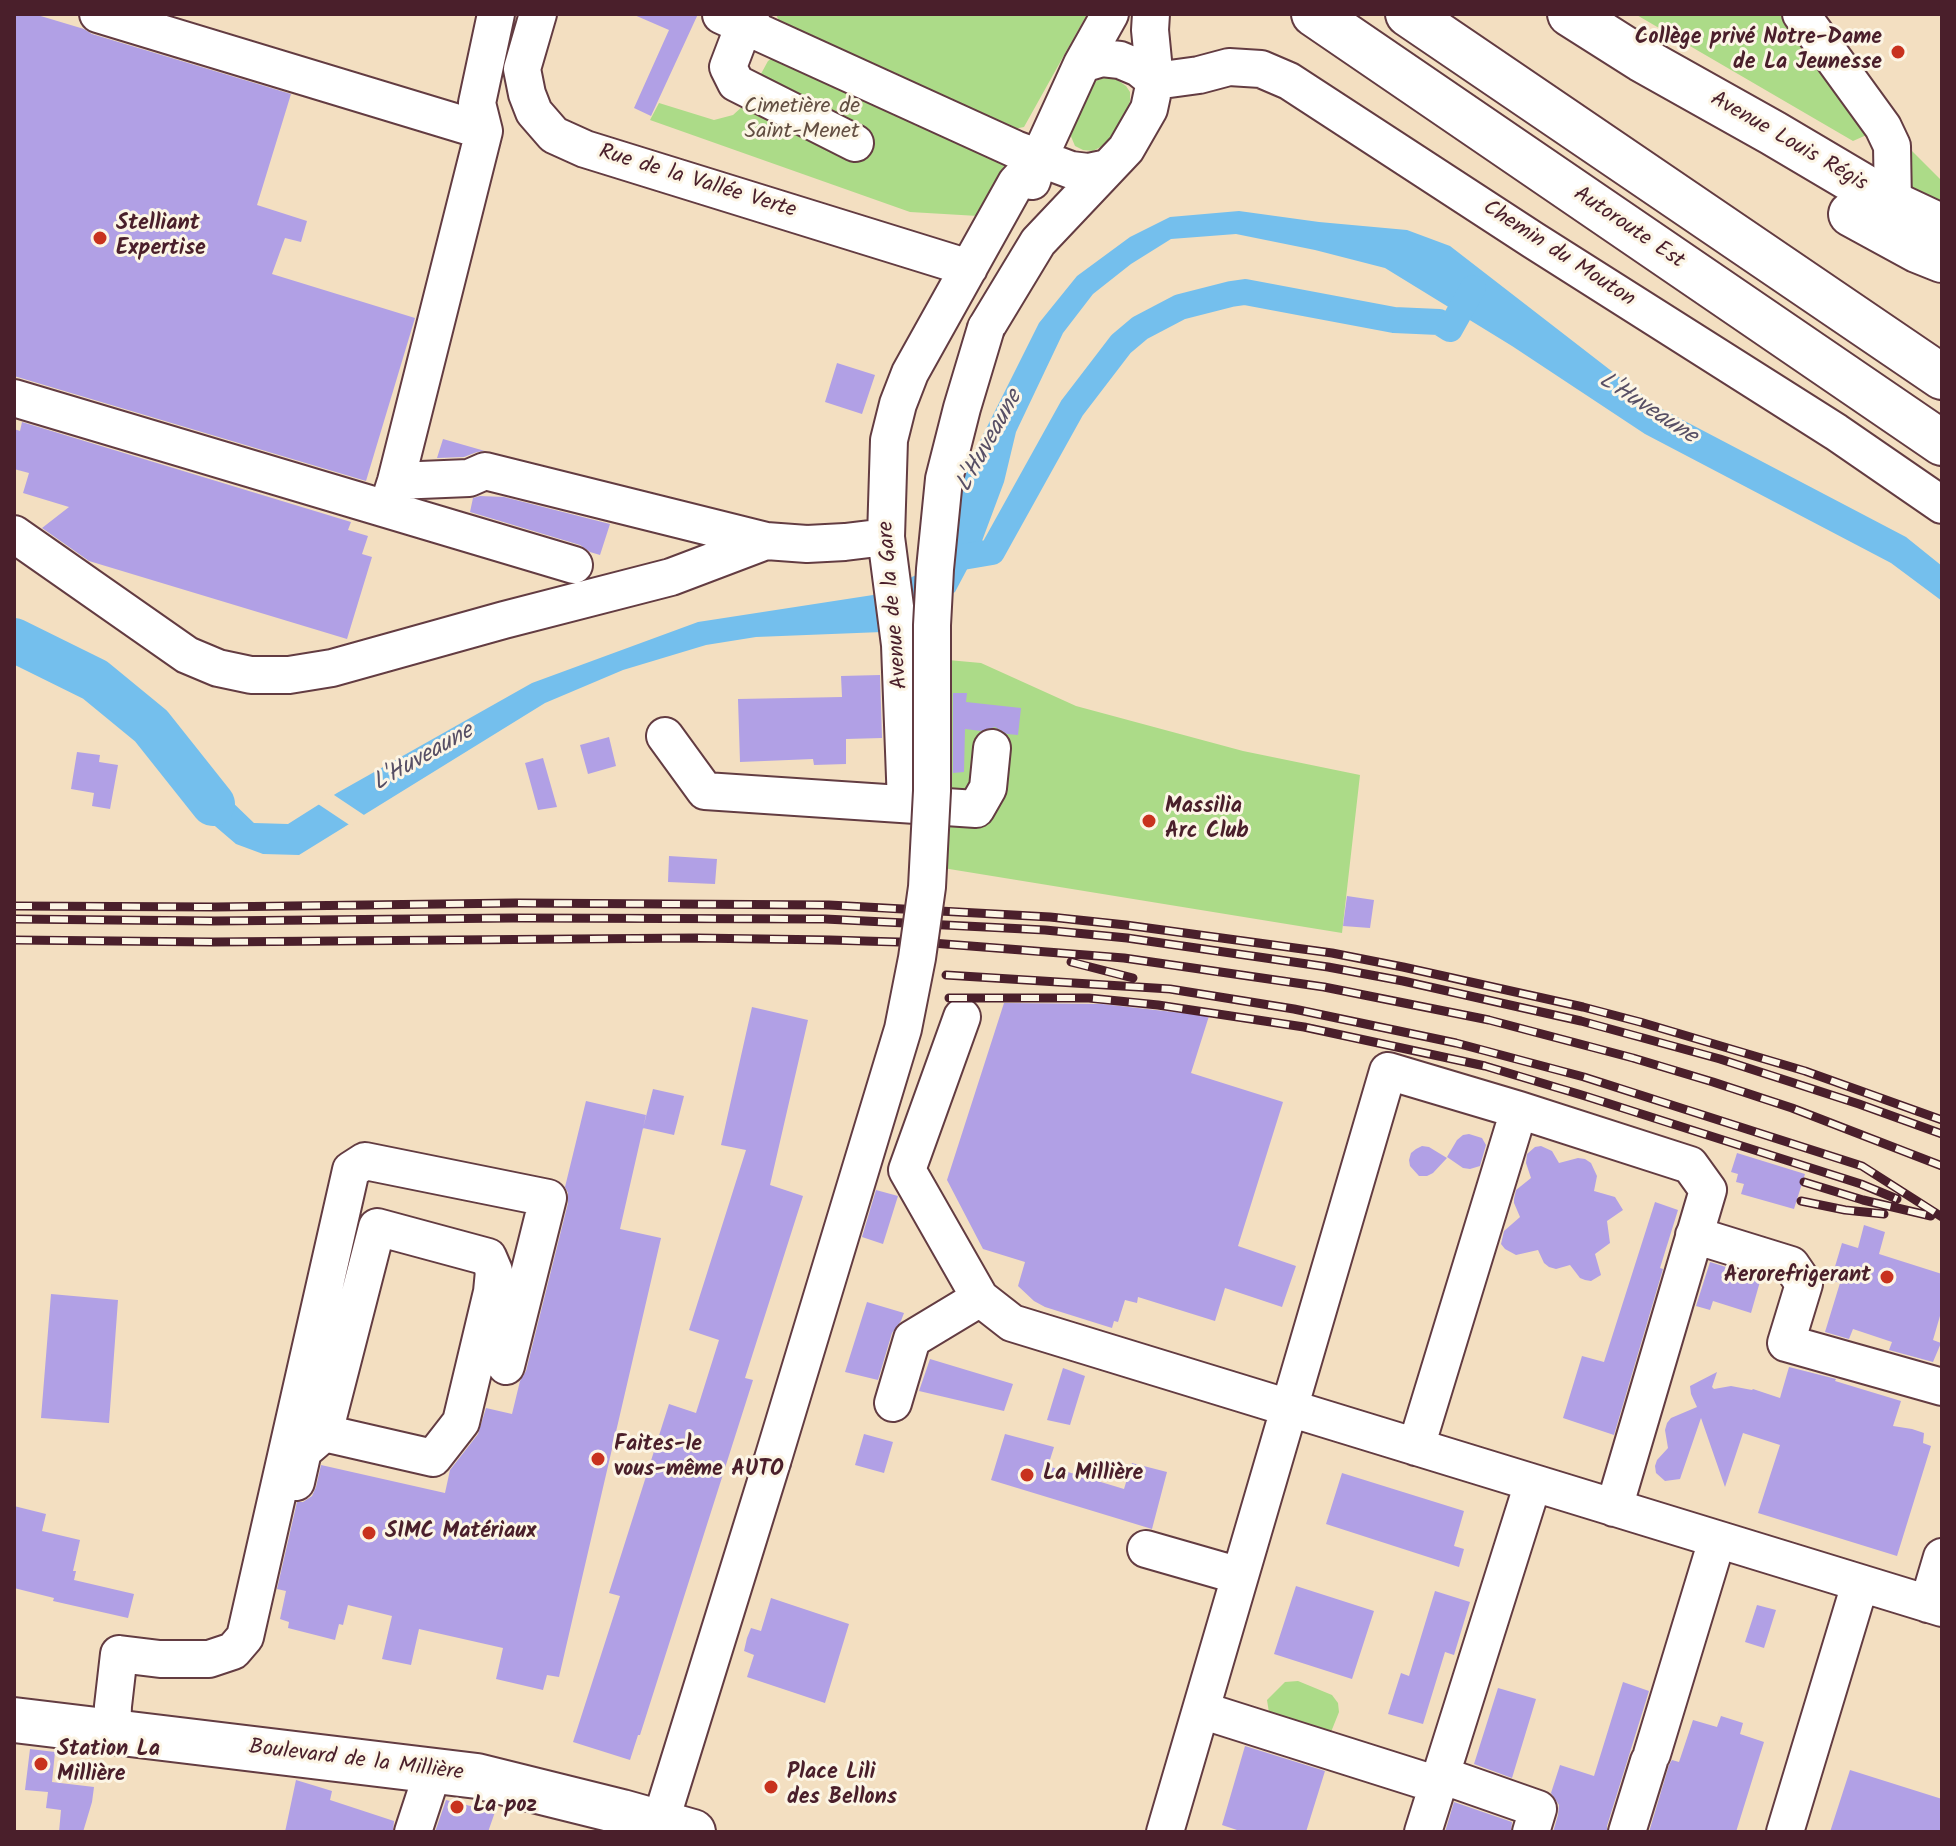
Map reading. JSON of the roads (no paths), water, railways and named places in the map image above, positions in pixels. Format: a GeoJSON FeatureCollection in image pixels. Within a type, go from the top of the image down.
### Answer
{"type":"FeatureCollection","features":[{"type":"Feature","properties":{"kind":"main road","name":"Autoroute Est"},"geometry":{"type":"LineString","coordinates":[[1314,14],[1942,443]]}},
{"type":"Feature","properties":{"kind":"main road"},"geometry":{"type":"LineString","coordinates":[[1408,14],[1942,377]]}},
{"type":"Feature","properties":{"kind":"main road","name":"Avenue Louis Régis"},"geometry":{"type":"LineString","coordinates":[[1570,14],[1641,59],[1789,176],[1893,204],[1942,227]]}},
{"type":"Feature","properties":{"kind":"main road"},"geometry":{"type":"LineString","coordinates":[[1843,192],[1917,250],[1942,260]]}},
{"type":"Feature","properties":{"kind":"main road","name":"Boulevard de la Millière"},"geometry":{"type":"LineString","coordinates":[[14,1720],[477,1776],[677,1827]]}},
{"type":"Feature","properties":{"kind":"street"},"geometry":{"type":"LineString","coordinates":[[98,14],[484,131]]}},
{"type":"Feature","properties":{"kind":"street"},"geometry":{"type":"LineString","coordinates":[[391,495],[484,131],[477,103],[496,14]]}},
{"type":"Feature","properties":{"kind":"street","name":"Rue de la Vallée Verte"},"geometry":{"type":"LineString","coordinates":[[538,14],[522,69],[534,112],[554,135],[585,149],[969,268]]}},
{"type":"Feature","properties":{"kind":"street"},"geometry":{"type":"LineString","coordinates":[[677,1827],[772,1462],[903,1029],[927,887],[932,791],[932,625],[944,479],[994,291],[1039,158],[1082,64],[1110,14]]}},
{"type":"Feature","properties":{"kind":"street"},"geometry":{"type":"LineString","coordinates":[[986,328],[1038,242],[1126,149],[1138,130],[1149,109],[1155,81],[1151,14]]}},
{"type":"Feature","properties":{"kind":"street"},"geometry":{"type":"LineString","coordinates":[[1801,14],[1883,127],[1892,146],[1893,204]]}},
{"type":"Feature","properties":{"kind":"street"},"geometry":{"type":"LineString","coordinates":[[855,143],[736,83],[728,67],[739,18],[1015,149],[1071,170],[1088,172],[1107,168]]}},
{"type":"Feature","properties":{"kind":"street"},"geometry":{"type":"LineString","coordinates":[[1082,64],[1102,58],[1120,60],[1139,68],[1155,81]]}},
{"type":"Feature","properties":{"kind":"street","name":"Chemin du Mouton"},"geometry":{"type":"LineString","coordinates":[[1155,81],[1229,67],[1261,69],[1289,81],[1836,432],[1942,505]]}},
{"type":"Feature","properties":{"kind":"street"},"geometry":{"type":"LineString","coordinates":[[1843,192],[1856,164],[1874,145],[1883,127]]}},
{"type":"Feature","properties":{"kind":"street","name":"Avenue de la Gare"},"geometry":{"type":"LineString","coordinates":[[906,804],[899,635],[888,551],[889,440],[910,373],[1016,183],[1039,158]]}},
{"type":"Feature","properties":{"kind":"street"},"geometry":{"type":"LineString","coordinates":[[14,398],[391,495],[574,565]]}},
{"type":"Feature","properties":{"kind":"street"},"geometry":{"type":"LineString","coordinates":[[391,495],[469,478],[485,471],[766,541],[845,542],[888,551]]}},
{"type":"Feature","properties":{"kind":"street"},"geometry":{"type":"LineString","coordinates":[[14,534],[187,655],[218,668],[251,675],[289,675],[332,668],[671,577],[766,541]]}},
{"type":"Feature","properties":{"kind":"street"},"geometry":{"type":"LineString","coordinates":[[665,736],[705,791],[976,809],[988,788],[992,748]]}},
{"type":"Feature","properties":{"kind":"street"},"geometry":{"type":"LineString","coordinates":[[962,1017],[907,1170],[980,1298],[1012,1323],[1935,1606],[1942,1557]]}},
{"type":"Feature","properties":{"kind":"street"},"geometry":{"type":"LineString","coordinates":[[1165,1832],[1388,1071],[1690,1165],[1708,1190],[1614,1508]]}},
{"type":"Feature","properties":{"kind":"street"},"geometry":{"type":"LineString","coordinates":[[1416,1447],[1519,1110]]}},
{"type":"Feature","properties":{"kind":"street"},"geometry":{"type":"LineString","coordinates":[[112,1732],[119,1654],[160,1659],[209,1659],[233,1651],[245,1637],[351,1170],[365,1161],[548,1198],[506,1366]]}},
{"type":"Feature","properties":{"kind":"street"},"geometry":{"type":"LineString","coordinates":[[257,1585],[277,1562],[303,1451],[324,1433],[377,1227],[488,1257],[494,1271],[492,1292],[461,1422],[433,1458],[324,1433]]}},
{"type":"Feature","properties":{"kind":"street"},"geometry":{"type":"LineString","coordinates":[[1694,1235],[1791,1265],[1804,1284],[1786,1343],[1942,1387]]}},
{"type":"Feature","properties":{"kind":"street"},"geometry":{"type":"LineString","coordinates":[[893,1403],[912,1339],[980,1298]]}},
{"type":"Feature","properties":{"kind":"street"},"geometry":{"type":"LineString","coordinates":[[1423,1832],[1533,1483]]}},
{"type":"Feature","properties":{"kind":"street"},"geometry":{"type":"LineString","coordinates":[[1627,1832],[1717,1540]]}},
{"type":"Feature","properties":{"kind":"street"},"geometry":{"type":"LineString","coordinates":[[1146,1549],[1240,1576]]}},
{"type":"Feature","properties":{"kind":"street"},"geometry":{"type":"LineString","coordinates":[[1785,1832],[1860,1584]]}},
{"type":"Feature","properties":{"kind":"street"},"geometry":{"type":"LineString","coordinates":[[1201,1710],[1538,1809],[1531,1832]]}},
{"type":"Feature","properties":{"kind":"street"},"geometry":{"type":"LineString","coordinates":[[413,1832],[433,1771]]}},
{"type":"Feature","properties":{"kind":"water"},"geometry":{"type":"Polygon","coordinates":[[[1239,211],[1407,230],[1450,246],[1658,407],[1906,537],[1942,566],[1942,601],[1891,563],[1645,434],[1512,346],[1385,268],[1236,234],[1171,239],[1131,264],[1093,294],[1063,333],[1016,432],[1004,482],[982,541],[955,592],[882,632],[756,637],[706,645],[623,670],[545,703],[299,855],[263,854],[236,844],[202,815],[161,768],[190,744],[227,797],[254,823],[288,824],[532,683],[698,622],[873,595],[927,570],[954,493],[1039,323],[1077,276],[1130,237],[1170,217],[1239,211]]]}},
{"type":"Feature","properties":{"kind":"waterway"},"geometry":{"type":"LineString","coordinates":[[945,560],[992,552],[1072,408],[1121,344],[1140,328],[1180,307],[1245,292],[1394,320],[1439,322],[1450,329],[1473,288]]}},
{"type":"Feature","properties":{"kind":"waterway","name":"L'Huveaune"},"geometry":{"type":"LineString","coordinates":[[14,640],[95,680],[151,726],[213,804]]}},
{"type":"Feature","properties":{"kind":"railway"},"geometry":{"type":"LineString","coordinates":[[14,906],[829,905],[1050,917],[1126,925],[1332,953],[1583,1007],[1805,1071],[1942,1120]]}},
{"type":"Feature","properties":{"kind":"railway"},"geometry":{"type":"LineString","coordinates":[[14,919],[825,919],[1045,930],[1127,938],[1328,967],[1581,1021],[1720,1059],[1942,1134]]}},
{"type":"Feature","properties":{"kind":"railway"},"geometry":{"type":"LineString","coordinates":[[14,940],[830,940],[932,943],[1124,958],[1324,987],[1489,1020],[1713,1082],[1792,1108],[1942,1166]]}},
{"type":"Feature","properties":{"kind":"railway"},"geometry":{"type":"LineString","coordinates":[[1071,962],[1133,978]]}},
{"type":"Feature","properties":{"kind":"railway"},"geometry":{"type":"LineString","coordinates":[[946,975],[1170,989],[1294,1009],[1456,1043],[1584,1077],[1862,1166],[1942,1217]]}},
{"type":"Feature","properties":{"kind":"railway"},"geometry":{"type":"LineString","coordinates":[[949,998],[1089,998],[1304,1027],[1485,1066],[1861,1184],[1897,1199]]}},
{"type":"Feature","properties":{"kind":"railway"},"geometry":{"type":"LineString","coordinates":[[1804,1182],[1931,1216]]}},
{"type":"Feature","properties":{"kind":"railway"},"geometry":{"type":"LineString","coordinates":[[1801,1201],[1884,1214]]}},
{"type":"Feature","properties":{"kind":"place","name":"Collège privé Notre-Dame de La Jeunesse"},"geometry":{"type":"Point","coordinates":[1898,52]}},
{"type":"Feature","properties":{"kind":"place","name":"Stelliant Expertise"},"geometry":{"type":"Point","coordinates":[100,238]}},
{"type":"Feature","properties":{"kind":"place","name":"Massilia Arc Club"},"geometry":{"type":"Point","coordinates":[1149,821]}},
{"type":"Feature","properties":{"kind":"place","name":"Aerorefrigerant"},"geometry":{"type":"Point","coordinates":[1887,1277]}},
{"type":"Feature","properties":{"kind":"place","name":"Faites-le vous-même AUTO"},"geometry":{"type":"Point","coordinates":[598,1459]}},
{"type":"Feature","properties":{"kind":"place","name":"La Millière"},"geometry":{"type":"Point","coordinates":[1027,1475]}},
{"type":"Feature","properties":{"kind":"place","name":"SIMC Matériaux"},"geometry":{"type":"Point","coordinates":[369,1533]}},
{"type":"Feature","properties":{"kind":"place","name":"Station La Millière"},"geometry":{"type":"Point","coordinates":[41,1764]}},
{"type":"Feature","properties":{"kind":"place","name":"Place Lili des Bellons"},"geometry":{"type":"Point","coordinates":[771,1787]}},
{"type":"Feature","properties":{"kind":"place","name":"La poz"},"geometry":{"type":"Point","coordinates":[457,1807]}},
{"type":"Feature","properties":{"kind":"park label","name":"Cimetière de Saint-Menet"},"geometry":{"type":"Point","coordinates":[802,120]}}]}
